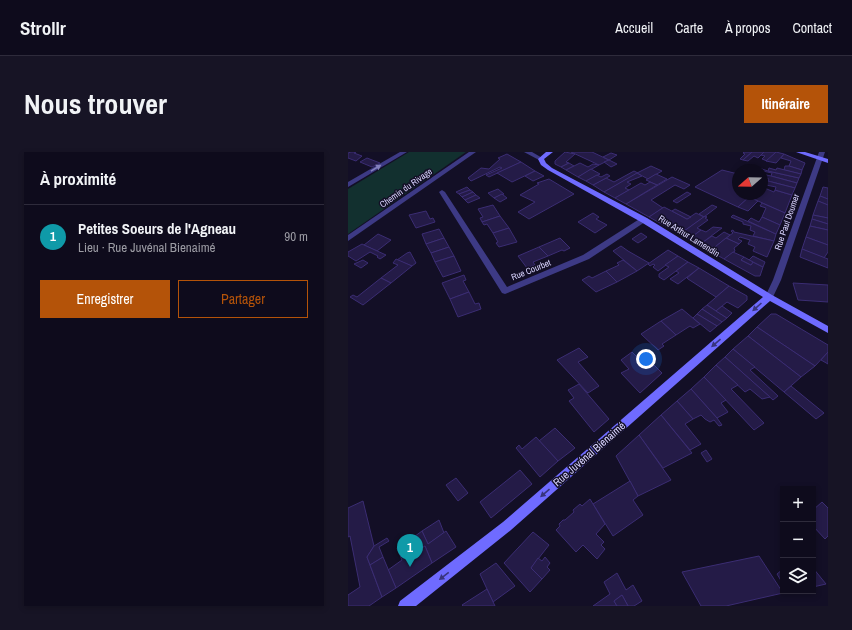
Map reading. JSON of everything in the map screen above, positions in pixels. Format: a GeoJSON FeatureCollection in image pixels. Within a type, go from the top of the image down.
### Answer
{"type":"FeatureCollection","features":[{"type":"Feature","properties":{"kind":"street"},"geometry":{"type":"LineString","coordinates":[[348,185],[404,152]]}},
{"type":"Feature","properties":{"kind":"street","name":"Chemin du Rivage"},"geometry":{"type":"LineString","coordinates":[[348,239],[473,152]]}},
{"type":"Feature","properties":{"kind":"street"},"geometry":{"type":"LineString","coordinates":[[528,152],[542,159],[550,152]]}},
{"type":"Feature","properties":{"kind":"street"},"geometry":{"type":"LineString","coordinates":[[799,152],[821,155],[828,162]]}},
{"type":"Feature","properties":{"kind":"street","name":"Rue Paul Doumer"},"geometry":{"type":"LineString","coordinates":[[769,297],[777,280],[821,155]]}},
{"type":"Feature","properties":{"kind":"street","name":"Rue Arthur Lamendin"},"geometry":{"type":"LineString","coordinates":[[542,159],[543,164],[550,169],[644,220],[769,297],[828,330]]}},
{"type":"Feature","properties":{"kind":"street","name":"Rue Courbet"},"geometry":{"type":"LineString","coordinates":[[442,192],[505,291],[586,258],[644,220]]}},
{"type":"Feature","properties":{"kind":"street","name":"Rue Juvénal Bienaimé"},"geometry":{"type":"LineString","coordinates":[[405,606],[507,526],[769,297]]}},
{"type":"Feature","properties":{"kind":"green space"},"geometry":{"type":"Polygon","coordinates":[[[409,152],[466,152],[348,234],[348,189],[409,152]]]}},
{"type":"Feature","properties":{"kind":"building"},"geometry":{"type":"Polygon","coordinates":[[[356,152],[354,153],[362,156],[356,161],[348,158],[348,153],[356,152]]]}},
{"type":"Feature","properties":{"kind":"building"},"geometry":{"type":"Polygon","coordinates":[[[565,152],[575,154],[566,162],[569,163],[561,167],[555,164],[555,161],[565,152]]]}},
{"type":"Feature","properties":{"kind":"building"},"geometry":{"type":"Polygon","coordinates":[[[571,152],[592,152],[609,160],[599,165],[571,152]]]}},
{"type":"Feature","properties":{"kind":"building"},"geometry":{"type":"Polygon","coordinates":[[[752,152],[743,160],[740,159],[745,154],[743,153],[752,152]]]}},
{"type":"Feature","properties":{"kind":"building"},"geometry":{"type":"Polygon","coordinates":[[[752,152],[764,152],[758,158],[754,156],[748,161],[743,160],[752,152]]]}},
{"type":"Feature","properties":{"kind":"building"},"geometry":{"type":"Polygon","coordinates":[[[764,152],[776,152],[767,161],[762,159],[765,156],[761,155],[764,152]]]}},
{"type":"Feature","properties":{"kind":"building"},"geometry":{"type":"Polygon","coordinates":[[[776,152],[784,154],[776,163],[766,161],[776,152]]]}},
{"type":"Feature","properties":{"kind":"building"},"geometry":{"type":"Polygon","coordinates":[[[611,153],[617,155],[609,160],[603,157],[611,153]]]}},
{"type":"Feature","properties":{"kind":"building"},"geometry":{"type":"Polygon","coordinates":[[[507,154],[521,162],[489,177],[486,175],[502,168],[500,167],[471,181],[468,178],[481,168],[489,169],[500,159],[498,158],[507,154]]]}},
{"type":"Feature","properties":{"kind":"building"},"geometry":{"type":"Polygon","coordinates":[[[784,154],[805,163],[802,170],[789,166],[791,161],[781,158],[784,154]]]}},
{"type":"Feature","properties":{"kind":"building"},"geometry":{"type":"Polygon","coordinates":[[[367,158],[380,163],[372,167],[360,162],[367,158]]]}},
{"type":"Feature","properties":{"kind":"building"},"geometry":{"type":"Polygon","coordinates":[[[609,160],[617,164],[611,167],[604,162],[609,160]]]}},
{"type":"Feature","properties":{"kind":"building"},"geometry":{"type":"Polygon","coordinates":[[[521,162],[535,171],[512,182],[497,173],[521,162]]]}},
{"type":"Feature","properties":{"kind":"building"},"geometry":{"type":"Polygon","coordinates":[[[569,163],[574,166],[566,170],[561,167],[569,163]]]}},
{"type":"Feature","properties":{"kind":"building"},"geometry":{"type":"Polygon","coordinates":[[[580,163],[588,167],[593,164],[599,165],[578,177],[566,170],[580,163]]]}},
{"type":"Feature","properties":{"kind":"building"},"geometry":{"type":"Polygon","coordinates":[[[651,166],[662,171],[648,179],[637,173],[651,166]]]}},
{"type":"Feature","properties":{"kind":"building"},"geometry":{"type":"Polygon","coordinates":[[[785,166],[802,170],[801,174],[784,170],[785,166]]]}},
{"type":"Feature","properties":{"kind":"building"},"geometry":{"type":"Polygon","coordinates":[[[769,168],[776,170],[777,168],[801,174],[799,178],[768,171],[769,168]]]}},
{"type":"Feature","properties":{"kind":"building"},"geometry":{"type":"Polygon","coordinates":[[[591,169],[600,174],[586,181],[578,177],[591,169]]]}},
{"type":"Feature","properties":{"kind":"building"},"geometry":{"type":"Polygon","coordinates":[[[722,170],[732,172],[732,200],[746,200],[738,207],[695,187],[722,170]]]}},
{"type":"Feature","properties":{"kind":"building"},"geometry":{"type":"Polygon","coordinates":[[[535,171],[544,176],[533,181],[525,176],[535,171]]]}},
{"type":"Feature","properties":{"kind":"building"},"geometry":{"type":"Polygon","coordinates":[[[634,171],[638,173],[604,192],[593,185],[606,178],[614,182],[634,171]]]}},
{"type":"Feature","properties":{"kind":"building"},"geometry":{"type":"Polygon","coordinates":[[[768,171],[799,178],[797,183],[771,176],[772,173],[768,171]]]}},
{"type":"Feature","properties":{"kind":"building"},"geometry":{"type":"Polygon","coordinates":[[[637,173],[642,176],[627,182],[631,184],[625,188],[629,190],[615,198],[604,192],[637,173]]]}},
{"type":"Feature","properties":{"kind":"building"},"geometry":{"type":"Polygon","coordinates":[[[607,174],[610,176],[593,185],[586,181],[597,175],[601,177],[607,174]]]}},
{"type":"Feature","properties":{"kind":"building"},"geometry":{"type":"Polygon","coordinates":[[[656,174],[667,179],[657,185],[646,180],[656,174]]]}},
{"type":"Feature","properties":{"kind":"building"},"geometry":{"type":"Polygon","coordinates":[[[768,175],[797,183],[795,188],[768,181],[768,175]]]}},
{"type":"Feature","properties":{"kind":"building"},"geometry":{"type":"Polygon","coordinates":[[[672,177],[690,185],[684,189],[675,185],[651,200],[663,208],[649,217],[626,204],[672,177]]]}},
{"type":"Feature","properties":{"kind":"building"},"geometry":{"type":"Polygon","coordinates":[[[549,179],[574,194],[529,219],[518,212],[535,202],[520,195],[539,184],[537,183],[549,179]]]}},
{"type":"Feature","properties":{"kind":"building"},"geometry":{"type":"Polygon","coordinates":[[[768,181],[795,188],[792,195],[775,190],[776,187],[768,185],[768,181]]]}},
{"type":"Feature","properties":{"kind":"building"},"geometry":{"type":"Polygon","coordinates":[[[650,182],[657,185],[626,204],[615,198],[641,183],[645,185],[650,182]]]}},
{"type":"Feature","properties":{"kind":"building"},"geometry":{"type":"Polygon","coordinates":[[[467,187],[470,190],[459,194],[456,192],[467,187]]]}},
{"type":"Feature","properties":{"kind":"building"},"geometry":{"type":"Polygon","coordinates":[[[823,187],[828,188],[828,199],[820,196],[823,187]]]}},
{"type":"Feature","properties":{"kind":"building"},"geometry":{"type":"Polygon","coordinates":[[[498,189],[504,194],[494,198],[488,193],[498,189]]]}},
{"type":"Feature","properties":{"kind":"building"},"geometry":{"type":"Polygon","coordinates":[[[470,190],[473,192],[462,197],[459,194],[470,190]]]}},
{"type":"Feature","properties":{"kind":"building"},"geometry":{"type":"Polygon","coordinates":[[[768,190],[792,195],[785,213],[756,200],[768,200],[768,190]]]}},
{"type":"Feature","properties":{"kind":"building"},"geometry":{"type":"Polygon","coordinates":[[[473,192],[476,195],[465,200],[462,197],[473,192]]]}},
{"type":"Feature","properties":{"kind":"building"},"geometry":{"type":"Polygon","coordinates":[[[687,192],[691,194],[677,203],[673,201],[687,192]]]}},
{"type":"Feature","properties":{"kind":"building"},"geometry":{"type":"Polygon","coordinates":[[[502,194],[507,198],[500,202],[494,198],[502,194]]]}},
{"type":"Feature","properties":{"kind":"building"},"geometry":{"type":"Polygon","coordinates":[[[476,195],[480,198],[468,203],[465,200],[476,195]]]}},
{"type":"Feature","properties":{"kind":"building"},"geometry":{"type":"Polygon","coordinates":[[[820,196],[828,199],[828,205],[818,201],[820,196]]]}},
{"type":"Feature","properties":{"kind":"building"},"geometry":{"type":"Polygon","coordinates":[[[746,200],[758,201],[748,211],[738,207],[746,200]]]}},
{"type":"Feature","properties":{"kind":"building"},"geometry":{"type":"Polygon","coordinates":[[[818,201],[828,205],[828,218],[813,215],[818,201]]]}},
{"type":"Feature","properties":{"kind":"building"},"geometry":{"type":"Polygon","coordinates":[[[762,203],[785,213],[780,225],[762,217],[766,208],[760,206],[762,203]]]}},
{"type":"Feature","properties":{"kind":"building"},"geometry":{"type":"Polygon","coordinates":[[[493,205],[500,216],[482,222],[480,218],[483,217],[478,209],[493,205]]]}},
{"type":"Feature","properties":{"kind":"building"},"geometry":{"type":"Polygon","coordinates":[[[712,205],[717,207],[704,217],[699,214],[712,205]]]}},
{"type":"Feature","properties":{"kind":"building"},"geometry":{"type":"Polygon","coordinates":[[[664,207],[687,219],[696,213],[704,217],[680,234],[649,217],[664,207]]]}},
{"type":"Feature","properties":{"kind":"building"},"geometry":{"type":"Polygon","coordinates":[[[675,209],[691,217],[687,219],[672,211],[675,209]]]}},
{"type":"Feature","properties":{"kind":"building"},"geometry":{"type":"Polygon","coordinates":[[[426,211],[430,219],[433,218],[435,222],[416,228],[409,215],[426,211]]]}},
{"type":"Feature","properties":{"kind":"building"},"geometry":{"type":"Polygon","coordinates":[[[593,213],[599,217],[596,219],[607,225],[595,233],[578,222],[593,213]]]}},
{"type":"Feature","properties":{"kind":"building"},"geometry":{"type":"Polygon","coordinates":[[[733,215],[776,234],[774,241],[753,236],[755,232],[750,230],[751,226],[743,224],[743,222],[731,217],[733,215]]]}},
{"type":"Feature","properties":{"kind":"building"},"geometry":{"type":"Polygon","coordinates":[[[813,215],[828,218],[828,224],[812,219],[813,215]]]}},
{"type":"Feature","properties":{"kind":"building"},"geometry":{"type":"Polygon","coordinates":[[[500,216],[509,228],[493,233],[487,224],[484,225],[482,222],[500,216]]]}},
{"type":"Feature","properties":{"kind":"building"},"geometry":{"type":"Polygon","coordinates":[[[705,216],[708,220],[697,228],[701,230],[689,239],[680,234],[705,216]]]}},
{"type":"Feature","properties":{"kind":"building"},"geometry":{"type":"Polygon","coordinates":[[[762,217],[780,225],[776,234],[748,221],[751,218],[759,222],[762,217]]]}},
{"type":"Feature","properties":{"kind":"building"},"geometry":{"type":"Polygon","coordinates":[[[812,219],[828,224],[828,230],[810,226],[812,219]]]}},
{"type":"Feature","properties":{"kind":"building"},"geometry":{"type":"Polygon","coordinates":[[[810,226],[828,230],[828,245],[806,237],[810,226]]]}},
{"type":"Feature","properties":{"kind":"building"},"geometry":{"type":"Polygon","coordinates":[[[713,227],[722,228],[699,245],[689,239],[701,230],[706,232],[713,227]]]}},
{"type":"Feature","properties":{"kind":"building"},"geometry":{"type":"Polygon","coordinates":[[[509,228],[517,242],[499,247],[493,233],[509,228]]]}},
{"type":"Feature","properties":{"kind":"building"},"geometry":{"type":"Polygon","coordinates":[[[439,229],[444,238],[426,244],[422,234],[439,229]]]}},
{"type":"Feature","properties":{"kind":"building"},"geometry":{"type":"Polygon","coordinates":[[[733,230],[734,232],[774,241],[767,257],[753,251],[755,247],[748,244],[750,240],[740,237],[738,239],[742,241],[739,244],[726,238],[733,233],[731,231],[733,230]]]}},
{"type":"Feature","properties":{"kind":"building"},"geometry":{"type":"Polygon","coordinates":[[[724,232],[730,235],[710,251],[699,245],[712,236],[716,238],[724,232]]]}},
{"type":"Feature","properties":{"kind":"building"},"geometry":{"type":"Polygon","coordinates":[[[641,233],[647,237],[638,243],[632,239],[641,233]]]}},
{"type":"Feature","properties":{"kind":"building"},"geometry":{"type":"Polygon","coordinates":[[[378,234],[391,240],[377,251],[364,245],[378,234]]]}},
{"type":"Feature","properties":{"kind":"building"},"geometry":{"type":"Polygon","coordinates":[[[806,237],[828,245],[828,252],[824,258],[802,249],[806,237]]]}},
{"type":"Feature","properties":{"kind":"building"},"geometry":{"type":"Polygon","coordinates":[[[444,238],[449,247],[431,253],[426,244],[444,238]]]}},
{"type":"Feature","properties":{"kind":"building"},"geometry":{"type":"Polygon","coordinates":[[[560,238],[570,248],[548,256],[539,247],[560,238]]]}},
{"type":"Feature","properties":{"kind":"building"},"geometry":{"type":"Polygon","coordinates":[[[726,238],[739,244],[734,248],[735,251],[724,259],[710,251],[726,238]]]}},
{"type":"Feature","properties":{"kind":"building"},"geometry":{"type":"Polygon","coordinates":[[[362,244],[386,255],[380,259],[377,257],[378,256],[370,252],[356,261],[348,256],[348,252],[362,244]]]}},
{"type":"Feature","properties":{"kind":"building"},"geometry":{"type":"Polygon","coordinates":[[[621,246],[649,263],[637,271],[613,251],[621,246]]]}},
{"type":"Feature","properties":{"kind":"building"},"geometry":{"type":"Polygon","coordinates":[[[449,247],[454,256],[435,262],[431,253],[449,247]]]}},
{"type":"Feature","properties":{"kind":"building"},"geometry":{"type":"Polygon","coordinates":[[[539,247],[548,256],[533,262],[535,265],[527,268],[518,256],[539,247]]]}},
{"type":"Feature","properties":{"kind":"building"},"geometry":{"type":"Polygon","coordinates":[[[802,249],[828,259],[828,268],[800,257],[802,249]]]}},
{"type":"Feature","properties":{"kind":"building"},"geometry":{"type":"Polygon","coordinates":[[[668,250],[678,256],[658,271],[653,267],[655,265],[653,264],[650,266],[648,264],[668,250]]]}},
{"type":"Feature","properties":{"kind":"building"},"geometry":{"type":"Polygon","coordinates":[[[410,252],[416,263],[412,266],[397,260],[407,253],[410,252]]]}},
{"type":"Feature","properties":{"kind":"building"},"geometry":{"type":"Polygon","coordinates":[[[733,252],[744,257],[741,260],[751,265],[753,262],[763,267],[760,276],[755,276],[724,259],[733,252]]]}},
{"type":"Feature","properties":{"kind":"building"},"geometry":{"type":"Polygon","coordinates":[[[454,256],[461,271],[443,277],[435,262],[454,256]]]}},
{"type":"Feature","properties":{"kind":"building"},"geometry":{"type":"Polygon","coordinates":[[[678,256],[688,262],[664,280],[659,277],[659,274],[669,267],[665,265],[678,256]]]}},
{"type":"Feature","properties":{"kind":"building"},"geometry":{"type":"Polygon","coordinates":[[[753,256],[765,262],[763,267],[749,260],[753,256]]]}},
{"type":"Feature","properties":{"kind":"building"},"geometry":{"type":"Polygon","coordinates":[[[744,257],[753,262],[751,265],[741,260],[744,257]]]}},
{"type":"Feature","properties":{"kind":"building"},"geometry":{"type":"Polygon","coordinates":[[[396,259],[412,266],[391,283],[381,278],[398,265],[393,263],[396,259]]]}},
{"type":"Feature","properties":{"kind":"building"},"geometry":{"type":"Polygon","coordinates":[[[363,260],[368,263],[361,268],[354,264],[363,260]]]}},
{"type":"Feature","properties":{"kind":"building"},"geometry":{"type":"Polygon","coordinates":[[[623,260],[637,271],[617,282],[606,271],[619,265],[617,263],[623,260]]]}},
{"type":"Feature","properties":{"kind":"building"},"geometry":{"type":"Polygon","coordinates":[[[688,262],[699,268],[678,284],[670,279],[679,273],[676,271],[688,262]]]}},
{"type":"Feature","properties":{"kind":"building"},"geometry":{"type":"Polygon","coordinates":[[[699,268],[729,286],[716,297],[687,278],[699,268]]]}},
{"type":"Feature","properties":{"kind":"building"},"geometry":{"type":"Polygon","coordinates":[[[606,271],[617,282],[596,292],[582,280],[589,276],[592,278],[606,271]]]}},
{"type":"Feature","properties":{"kind":"building"},"geometry":{"type":"Polygon","coordinates":[[[464,275],[466,280],[463,281],[469,292],[450,299],[442,283],[464,275]]]}},
{"type":"Feature","properties":{"kind":"building"},"geometry":{"type":"Polygon","coordinates":[[[381,278],[391,283],[363,305],[350,297],[353,295],[357,297],[381,278]]]}},
{"type":"Feature","properties":{"kind":"building"},"geometry":{"type":"Polygon","coordinates":[[[793,283],[828,285],[828,302],[798,300],[793,283]]]}},
{"type":"Feature","properties":{"kind":"building"},"geometry":{"type":"Polygon","coordinates":[[[729,286],[747,296],[747,300],[738,308],[727,302],[716,311],[707,305],[729,286]]]}},
{"type":"Feature","properties":{"kind":"building"},"geometry":{"type":"Polygon","coordinates":[[[469,292],[475,304],[479,303],[481,309],[458,317],[450,299],[469,292]]]}},
{"type":"Feature","properties":{"kind":"building"},"geometry":{"type":"Polygon","coordinates":[[[707,305],[727,318],[722,322],[702,309],[707,305]]]}},
{"type":"Feature","properties":{"kind":"building"},"geometry":{"type":"Polygon","coordinates":[[[722,306],[732,313],[727,318],[716,311],[722,306]]]}},
{"type":"Feature","properties":{"kind":"building"},"geometry":{"type":"Polygon","coordinates":[[[682,309],[700,324],[693,328],[690,326],[676,335],[661,321],[682,309]]]}},
{"type":"Feature","properties":{"kind":"building"},"geometry":{"type":"Polygon","coordinates":[[[702,309],[722,322],[717,326],[697,314],[702,309]]]}},
{"type":"Feature","properties":{"kind":"building"},"geometry":{"type":"Polygon","coordinates":[[[697,314],[717,326],[710,332],[693,318],[697,314]]]}},
{"type":"Feature","properties":{"kind":"building"},"geometry":{"type":"Polygon","coordinates":[[[771,314],[776,314],[828,345],[828,352],[815,366],[757,327],[771,314]]]}},
{"type":"Feature","properties":{"kind":"building"},"geometry":{"type":"Polygon","coordinates":[[[661,321],[676,335],[662,344],[664,346],[658,350],[641,334],[661,321]]]}},
{"type":"Feature","properties":{"kind":"building"},"geometry":{"type":"Polygon","coordinates":[[[757,327],[815,366],[801,377],[748,336],[757,327]]]}},
{"type":"Feature","properties":{"kind":"building"},"geometry":{"type":"Polygon","coordinates":[[[748,336],[801,377],[784,392],[733,349],[748,336]]]}},
{"type":"Feature","properties":{"kind":"building"},"geometry":{"type":"Polygon","coordinates":[[[579,348],[588,357],[578,362],[599,386],[588,393],[557,360],[579,348]]]}},
{"type":"Feature","properties":{"kind":"building"},"geometry":{"type":"Polygon","coordinates":[[[733,349],[755,367],[750,370],[778,396],[773,400],[725,357],[733,349]]]}},
{"type":"Feature","properties":{"kind":"building"},"geometry":{"type":"Polygon","coordinates":[[[632,352],[640,360],[645,356],[662,373],[640,393],[621,373],[629,369],[621,360],[632,352]]]}},
{"type":"Feature","properties":{"kind":"building"},"geometry":{"type":"Polygon","coordinates":[[[828,352],[828,364],[821,360],[828,352]]]}},
{"type":"Feature","properties":{"kind":"building"},"geometry":{"type":"Polygon","coordinates":[[[725,357],[770,397],[762,399],[750,389],[745,392],[716,365],[725,357]]]}},
{"type":"Feature","properties":{"kind":"building"},"geometry":{"type":"Polygon","coordinates":[[[716,365],[738,385],[731,389],[764,423],[754,430],[704,377],[716,365]]]}},
{"type":"Feature","properties":{"kind":"building"},"geometry":{"type":"Polygon","coordinates":[[[704,377],[726,400],[721,403],[728,412],[717,418],[691,389],[704,377]]]}},
{"type":"Feature","properties":{"kind":"building"},"geometry":{"type":"Polygon","coordinates":[[[579,384],[609,419],[594,432],[569,401],[574,398],[568,390],[579,384]]]}},
{"type":"Feature","properties":{"kind":"building"},"geometry":{"type":"Polygon","coordinates":[[[791,386],[824,413],[816,419],[784,392],[791,386]]]}},
{"type":"Feature","properties":{"kind":"building"},"geometry":{"type":"Polygon","coordinates":[[[691,389],[722,425],[719,426],[714,420],[710,422],[701,415],[693,419],[677,401],[691,389]]]}},
{"type":"Feature","properties":{"kind":"building"},"geometry":{"type":"Polygon","coordinates":[[[677,401],[693,419],[685,424],[701,444],[690,450],[661,415],[677,401]]]}},
{"type":"Feature","properties":{"kind":"building"},"geometry":{"type":"Polygon","coordinates":[[[661,415],[692,453],[663,468],[639,435],[661,415]]]}},
{"type":"Feature","properties":{"kind":"building"},"geometry":{"type":"Polygon","coordinates":[[[555,428],[575,448],[558,461],[539,441],[555,428]]]}},
{"type":"Feature","properties":{"kind":"building"},"geometry":{"type":"Polygon","coordinates":[[[639,435],[671,480],[638,496],[616,456],[639,435]]]}},
{"type":"Feature","properties":{"kind":"building"},"geometry":{"type":"Polygon","coordinates":[[[536,437],[558,461],[540,477],[516,448],[519,445],[522,449],[536,437]]]}},
{"type":"Feature","properties":{"kind":"building"},"geometry":{"type":"Polygon","coordinates":[[[706,450],[712,459],[707,462],[701,453],[706,450]]]}},
{"type":"Feature","properties":{"kind":"building"},"geometry":{"type":"Polygon","coordinates":[[[520,470],[532,484],[491,518],[480,502],[520,470]]]}},
{"type":"Feature","properties":{"kind":"building"},"geometry":{"type":"Polygon","coordinates":[[[456,478],[468,493],[458,501],[446,485],[456,478]]]}},
{"type":"Feature","properties":{"kind":"building"},"geometry":{"type":"Polygon","coordinates":[[[630,481],[638,496],[633,500],[643,515],[613,536],[593,504],[630,481]]]}},
{"type":"Feature","properties":{"kind":"building"},"geometry":{"type":"Polygon","coordinates":[[[590,499],[605,524],[596,534],[604,542],[601,545],[605,549],[597,559],[583,545],[576,552],[556,530],[563,520],[574,512],[573,510],[580,504],[582,506],[590,499]]]}},
{"type":"Feature","properties":{"kind":"building"},"geometry":{"type":"Polygon","coordinates":[[[363,501],[374,546],[367,557],[382,597],[369,606],[348,606],[348,595],[360,587],[350,536],[348,537],[348,508],[363,501]]]}},
{"type":"Feature","properties":{"kind":"building"},"geometry":{"type":"Polygon","coordinates":[[[822,502],[828,508],[828,536],[825,539],[816,529],[816,507],[822,502]]]}},
{"type":"Feature","properties":{"kind":"building"},"geometry":{"type":"Polygon","coordinates":[[[439,520],[444,533],[428,544],[422,531],[439,520]]]}},
{"type":"Feature","properties":{"kind":"building"},"geometry":{"type":"Polygon","coordinates":[[[422,531],[428,544],[446,531],[456,547],[432,563],[425,546],[412,554],[407,542],[422,531]]]}},
{"type":"Feature","properties":{"kind":"building"},"geometry":{"type":"Polygon","coordinates":[[[533,532],[549,545],[531,568],[542,579],[530,592],[504,563],[533,532]]]}},
{"type":"Feature","properties":{"kind":"building"},"geometry":{"type":"Polygon","coordinates":[[[387,538],[389,541],[379,547],[383,557],[370,565],[367,557],[374,546],[387,538]]]}},
{"type":"Feature","properties":{"kind":"building"},"geometry":{"type":"Polygon","coordinates":[[[407,542],[412,554],[425,546],[432,563],[396,588],[388,570],[402,560],[397,548],[407,542]]]}},
{"type":"Feature","properties":{"kind":"building"},"geometry":{"type":"Polygon","coordinates":[[[759,556],[780,588],[780,594],[726,606],[701,606],[682,572],[759,556]]]}},
{"type":"Feature","properties":{"kind":"building"},"geometry":{"type":"Polygon","coordinates":[[[383,557],[396,588],[382,597],[370,565],[383,557]]]}},
{"type":"Feature","properties":{"kind":"building"},"geometry":{"type":"Polygon","coordinates":[[[545,557],[550,563],[547,567],[550,570],[542,579],[531,568],[538,558],[542,561],[545,557]]]}},
{"type":"Feature","properties":{"kind":"building"},"geometry":{"type":"Polygon","coordinates":[[[496,563],[515,586],[493,602],[480,574],[496,563]]]}},
{"type":"Feature","properties":{"kind":"building"},"geometry":{"type":"Polygon","coordinates":[[[780,572],[780,579],[777,574],[780,572]]]}},
{"type":"Feature","properties":{"kind":"building"},"geometry":{"type":"Polygon","coordinates":[[[816,572],[826,584],[816,586],[816,572]]]}},
{"type":"Feature","properties":{"kind":"building"},"geometry":{"type":"Polygon","coordinates":[[[617,573],[626,590],[633,585],[642,601],[634,606],[628,606],[622,595],[614,601],[617,606],[593,606],[610,594],[604,582],[617,573]]]}},
{"type":"Feature","properties":{"kind":"building"},"geometry":{"type":"Polygon","coordinates":[[[487,589],[495,606],[462,605],[487,589]]]}},
{"type":"Feature","properties":{"kind":"building"},"geometry":{"type":"Polygon","coordinates":[[[622,595],[628,606],[617,606],[614,601],[622,595]]]}},
{"type":"Feature","properties":{"kind":"place","name":"Petites Soeurs de l'Agneau"},"geometry":{"type":"Point","coordinates":[410,567]}}]}
